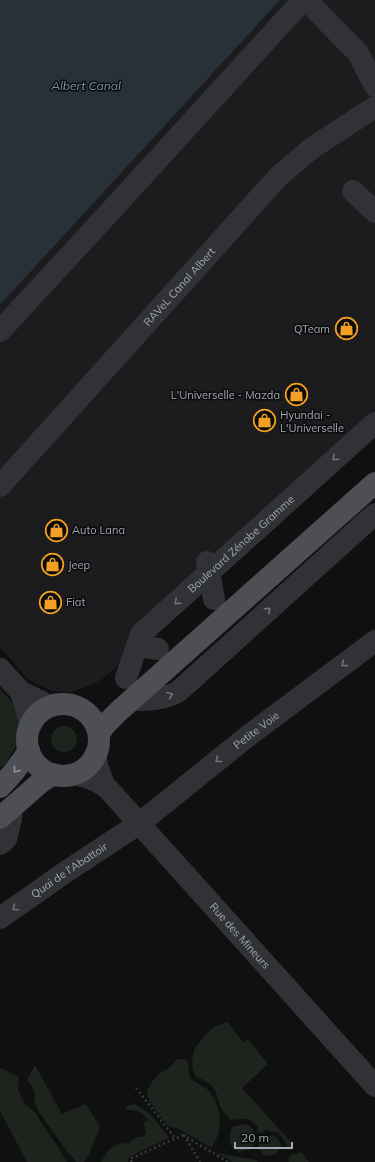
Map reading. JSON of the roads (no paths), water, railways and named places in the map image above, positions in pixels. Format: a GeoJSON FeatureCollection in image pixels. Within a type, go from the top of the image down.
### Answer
{"type":"FeatureCollection","features":[{"type":"Feature","properties":{"kind":"main road"},"geometry":{"type":"LineString","coordinates":[[99,734],[105,725],[132,700],[375,483]]}},
{"type":"Feature","properties":{"kind":"main road"},"geometry":{"type":"LineString","coordinates":[[56,704],[69,704],[76,706],[87,712],[97,728],[99,734],[99,744],[95,756],[86,767],[75,774],[60,775],[48,772],[38,765],[29,750],[27,738],[31,725],[36,716],[50,706],[56,704]]}},
{"type":"Feature","properties":{"kind":"main road"},"geometry":{"type":"LineString","coordinates":[[1,786],[12,775],[29,750]]}},
{"type":"Feature","properties":{"kind":"main road"},"geometry":{"type":"LineString","coordinates":[[6,812],[41,782],[53,774]]}},
{"type":"Feature","properties":{"kind":"street"},"geometry":{"type":"LineString","coordinates":[[0,331],[304,0],[358,53],[375,86]]}},
{"type":"Feature","properties":{"kind":"street","name":"RAVeL Canal Albert"},"geometry":{"type":"LineString","coordinates":[[0,486],[278,177],[312,148],[375,107]]}},
{"type":"Feature","properties":{"kind":"street"},"geometry":{"type":"LineString","coordinates":[[353,191],[375,212]]}},
{"type":"Feature","properties":{"kind":"street","name":"Boulevard Zénobe Gramme"},"geometry":{"type":"LineString","coordinates":[[126,678],[142,634],[208,567],[366,433]]}},
{"type":"Feature","properties":{"kind":"street"},"geometry":{"type":"LineString","coordinates":[[132,700],[149,700],[169,697],[179,691],[375,514]]}},
{"type":"Feature","properties":{"kind":"street"},"geometry":{"type":"LineString","coordinates":[[208,567],[214,599]]}},
{"type":"Feature","properties":{"kind":"street","name":"Petite Voie"},"geometry":{"type":"LineString","coordinates":[[140,823],[248,736],[375,641]]}},
{"type":"Feature","properties":{"kind":"street"},"geometry":{"type":"LineString","coordinates":[[137,646],[158,649]]}},
{"type":"Feature","properties":{"kind":"street"},"geometry":{"type":"LineString","coordinates":[[0,669],[21,692],[50,706]]}},
{"type":"Feature","properties":{"kind":"street"},"geometry":{"type":"LineString","coordinates":[[21,692],[31,725]]}},
{"type":"Feature","properties":{"kind":"street","name":"Rue des Mineurs"},"geometry":{"type":"LineString","coordinates":[[95,756],[104,785]]}},
{"type":"Feature","properties":{"kind":"street","name":"Rue des Mineurs"},"geometry":{"type":"LineString","coordinates":[[75,774],[104,785],[140,823],[375,1086]]}},
{"type":"Feature","properties":{"kind":"street"},"geometry":{"type":"LineString","coordinates":[[0,844],[6,839],[10,819],[6,812]]}},
{"type":"Feature","properties":{"kind":"street","name":"Quai de l'Abattoir"},"geometry":{"type":"LineString","coordinates":[[0,918],[67,871],[140,823]]}},
{"type":"Feature","properties":{"kind":"water","name":"Albert Canal"},"geometry":{"type":"Polygon","coordinates":[[[0,0],[280,0],[0,305],[0,0]]]}},
{"type":"Feature","properties":{"kind":"place","name":"QTeam"},"geometry":{"type":"Point","coordinates":[346,329]}},
{"type":"Feature","properties":{"kind":"place","name":"L'Universelle - Mazda"},"geometry":{"type":"Point","coordinates":[296,395]}},
{"type":"Feature","properties":{"kind":"place","name":"Hyundai - L'Universelle"},"geometry":{"type":"Point","coordinates":[265,421]}},
{"type":"Feature","properties":{"kind":"place","name":"Auto Lana"},"geometry":{"type":"Point","coordinates":[56,530]}},
{"type":"Feature","properties":{"kind":"place","name":"Jeep"},"geometry":{"type":"Point","coordinates":[53,565]}},
{"type":"Feature","properties":{"kind":"place","name":"Fiat"},"geometry":{"type":"Point","coordinates":[50,602]}}]}
